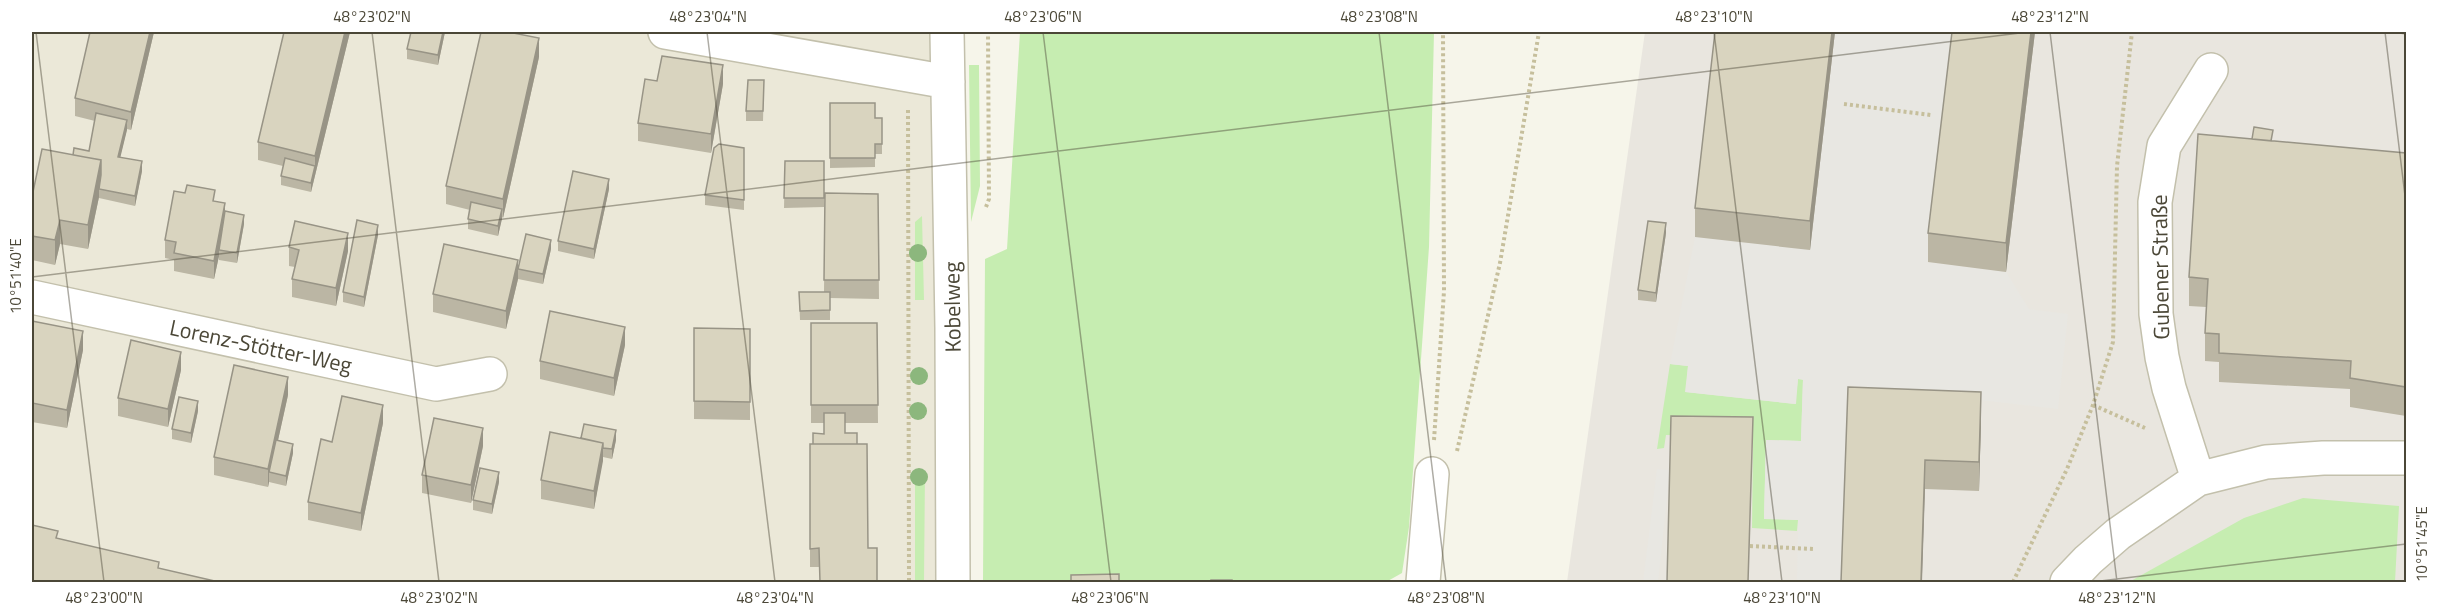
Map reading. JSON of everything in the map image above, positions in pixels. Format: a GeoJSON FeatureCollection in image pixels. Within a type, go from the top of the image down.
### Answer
{"type":"FeatureCollection","features":[{"type":"Feature","properties":{"kind":"street"},"geometry":{"type":"LineString","coordinates":[[665,32],[948,82]]}},
{"type":"Feature","properties":{"kind":"street","name":"Kobelweg"},"geometry":{"type":"LineString","coordinates":[[947,32],[953,582]]}},
{"type":"Feature","properties":{"kind":"street","name":"Gubener Straße"},"geometry":{"type":"LineString","coordinates":[[2198,478],[2169,388],[2162,357],[2156,314],[2155,202],[2164,146],[2211,70]]}},
{"type":"Feature","properties":{"kind":"street","name":"Lorenz-Stötter-Weg"},"geometry":{"type":"LineString","coordinates":[[32,297],[436,384],[490,374]]}},
{"type":"Feature","properties":{"kind":"street"},"geometry":{"type":"LineString","coordinates":[[2067,582],[2118,534],[2198,478],[2266,462],[2323,458],[2406,458]]}},
{"type":"Feature","properties":{"kind":"street"},"geometry":{"type":"LineString","coordinates":[[1423,582],[1432,474]]}},
{"type":"Feature","properties":{"kind":"path"},"geometry":{"type":"LineString","coordinates":[[988,32],[989,199]]}},
{"type":"Feature","properties":{"kind":"path"},"geometry":{"type":"LineString","coordinates":[[1432,474],[1444,291],[1443,32]]}},
{"type":"Feature","properties":{"kind":"path"},"geometry":{"type":"LineString","coordinates":[[1432,474],[1455,461],[1500,262],[1539,32]]}},
{"type":"Feature","properties":{"kind":"path"},"geometry":{"type":"LineString","coordinates":[[2013,582],[2067,469],[2093,405],[2113,342],[2117,166],[2132,32]]}},
{"type":"Feature","properties":{"kind":"path"},"geometry":{"type":"LineString","coordinates":[[907,75],[909,582]]}},
{"type":"Feature","properties":{"kind":"path"},"geometry":{"type":"LineString","coordinates":[[1844,104],[1931,115]]}},
{"type":"Feature","properties":{"kind":"path"},"geometry":{"type":"LineString","coordinates":[[1750,546],[1813,549]]}},
{"type":"Feature","properties":{"kind":"shaded area"},"geometry":{"type":"Polygon","coordinates":[[[32,32],[947,32],[953,582],[32,582],[32,32]]]}},
{"type":"Feature","properties":{"kind":"shaded area"},"geometry":{"type":"Polygon","coordinates":[[[1645,32],[2406,32],[2406,582],[1567,582],[1645,32]]]}},
{"type":"Feature","properties":{"kind":"shaded area"},"geometry":{"type":"Polygon","coordinates":[[[1835,32],[1956,32],[1928,262],[2006,272],[2029,309],[2068,314],[2058,409],[1849,385],[1842,582],[1797,582],[1798,520],[1764,519],[1766,440],[1801,441],[1803,380],[1798,379],[1796,404],[1685,392],[1688,366],[1670,364],[1695,237],[1810,249],[1835,32]]]}},
{"type":"Feature","properties":{"kind":"shaded area"},"geometry":{"type":"Polygon","coordinates":[[[1657,469],[1670,470],[1658,582],[1643,582],[1657,469]]]}},
{"type":"Feature","properties":{"kind":"green space"},"geometry":{"type":"Polygon","coordinates":[[[1020,32],[1434,32],[1429,247],[1409,527],[1402,573],[1386,582],[983,582],[985,259],[1007,249],[1020,32]]]}},
{"type":"Feature","properties":{"kind":"green space"},"geometry":{"type":"Polygon","coordinates":[[[969,65],[979,65],[980,186],[971,222],[969,65]]]}},
{"type":"Feature","properties":{"kind":"green space"},"geometry":{"type":"Polygon","coordinates":[[[922,216],[924,300],[915,300],[915,222],[922,216]]]}},
{"type":"Feature","properties":{"kind":"green space"},"geometry":{"type":"Polygon","coordinates":[[[1670,364],[1688,366],[1686,392],[1795,404],[1798,379],[1803,379],[1801,441],[1766,440],[1764,518],[1798,520],[1797,531],[1752,528],[1753,437],[1666,435],[1664,448],[1657,449],[1670,364]]]}},
{"type":"Feature","properties":{"kind":"green space"},"geometry":{"type":"Polygon","coordinates":[[[925,471],[924,582],[915,582],[915,472],[925,471]]]}},
{"type":"Feature","properties":{"kind":"green space"},"geometry":{"type":"Polygon","coordinates":[[[2303,498],[2399,506],[2395,582],[2129,582],[2244,518],[2303,498]]]}},
{"type":"Feature","properties":{"kind":"building"},"geometry":{"type":"Polygon","coordinates":[[[90,32],[150,32],[131,112],[75,98],[90,32]]]}},
{"type":"Feature","properties":{"kind":"building"},"geometry":{"type":"Polygon","coordinates":[[[284,32],[345,32],[315,156],[258,142],[284,32]]]}},
{"type":"Feature","properties":{"kind":"building"},"geometry":{"type":"Polygon","coordinates":[[[411,32],[443,32],[438,55],[407,49],[411,32]]]}},
{"type":"Feature","properties":{"kind":"building"},"geometry":{"type":"Polygon","coordinates":[[[481,32],[508,32],[539,38],[503,199],[446,186],[481,32]]]}},
{"type":"Feature","properties":{"kind":"building"},"geometry":{"type":"Polygon","coordinates":[[[1715,32],[1832,32],[1810,221],[1695,208],[1715,32]]]}},
{"type":"Feature","properties":{"kind":"building"},"geometry":{"type":"Polygon","coordinates":[[[1952,32],[2031,32],[2006,243],[1928,233],[1952,32]]]}},
{"type":"Feature","properties":{"kind":"building"},"geometry":{"type":"Polygon","coordinates":[[[662,56],[723,65],[711,134],[638,123],[645,79],[657,81],[662,56]]]}},
{"type":"Feature","properties":{"kind":"building"},"geometry":{"type":"Polygon","coordinates":[[[748,80],[764,80],[763,111],[746,111],[748,80]]]}},
{"type":"Feature","properties":{"kind":"building"},"geometry":{"type":"Polygon","coordinates":[[[830,103],[875,103],[875,118],[882,118],[882,144],[875,144],[875,158],[830,158],[830,103]]]}},
{"type":"Feature","properties":{"kind":"building"},"geometry":{"type":"Polygon","coordinates":[[[96,113],[127,120],[118,157],[142,161],[135,196],[99,189],[101,160],[73,155],[74,148],[89,151],[96,113]]]}},
{"type":"Feature","properties":{"kind":"building"},"geometry":{"type":"Polygon","coordinates":[[[2254,127],[2273,130],[2271,141],[2252,139],[2254,127]]]}},
{"type":"Feature","properties":{"kind":"building"},"geometry":{"type":"Polygon","coordinates":[[[2198,134],[2406,153],[2406,387],[2350,378],[2351,361],[2219,353],[2219,334],[2205,333],[2208,279],[2189,277],[2198,134]]]}},
{"type":"Feature","properties":{"kind":"building"},"geometry":{"type":"Polygon","coordinates":[[[719,144],[744,148],[744,200],[705,195],[714,148],[719,144]]]}},
{"type":"Feature","properties":{"kind":"building"},"geometry":{"type":"Polygon","coordinates":[[[42,149],[101,160],[88,225],[60,220],[55,240],[32,236],[32,192],[42,149]]]}},
{"type":"Feature","properties":{"kind":"building"},"geometry":{"type":"Polygon","coordinates":[[[285,158],[315,166],[311,183],[281,176],[285,158]]]}},
{"type":"Feature","properties":{"kind":"building"},"geometry":{"type":"Polygon","coordinates":[[[785,161],[824,161],[824,198],[784,198],[785,161]]]}},
{"type":"Feature","properties":{"kind":"building"},"geometry":{"type":"Polygon","coordinates":[[[573,171],[609,179],[594,249],[558,241],[573,171]]]}},
{"type":"Feature","properties":{"kind":"building"},"geometry":{"type":"Polygon","coordinates":[[[187,185],[215,190],[213,201],[225,203],[214,261],[174,253],[176,242],[165,240],[174,191],[185,193],[187,185]]]}},
{"type":"Feature","properties":{"kind":"building"},"geometry":{"type":"Polygon","coordinates":[[[825,193],[878,194],[879,280],[824,280],[825,193]]]}},
{"type":"Feature","properties":{"kind":"building"},"geometry":{"type":"Polygon","coordinates":[[[471,202],[502,209],[498,226],[468,219],[471,202]]]}},
{"type":"Feature","properties":{"kind":"building"},"geometry":{"type":"Polygon","coordinates":[[[225,211],[244,215],[237,253],[219,250],[225,211]]]}},
{"type":"Feature","properties":{"kind":"building"},"geometry":{"type":"Polygon","coordinates":[[[357,220],[378,225],[364,297],[343,292],[357,220]]]}},
{"type":"Feature","properties":{"kind":"building"},"geometry":{"type":"Polygon","coordinates":[[[295,221],[348,233],[336,288],[292,279],[299,250],[289,247],[295,221]]]}},
{"type":"Feature","properties":{"kind":"building"},"geometry":{"type":"Polygon","coordinates":[[[1648,221],[1666,223],[1656,293],[1638,290],[1648,221]]]}},
{"type":"Feature","properties":{"kind":"building"},"geometry":{"type":"Polygon","coordinates":[[[526,234],[551,240],[543,274],[518,269],[526,234]]]}},
{"type":"Feature","properties":{"kind":"building"},"geometry":{"type":"Polygon","coordinates":[[[444,244],[518,260],[506,311],[433,294],[444,244]]]}},
{"type":"Feature","properties":{"kind":"building"},"geometry":{"type":"Polygon","coordinates":[[[799,292],[830,292],[830,310],[800,311],[799,292]]]}},
{"type":"Feature","properties":{"kind":"building"},"geometry":{"type":"Polygon","coordinates":[[[550,311],[625,327],[614,378],[540,361],[550,311]]]}},
{"type":"Feature","properties":{"kind":"building"},"geometry":{"type":"Polygon","coordinates":[[[32,321],[83,331],[67,410],[32,403],[32,321]]]}},
{"type":"Feature","properties":{"kind":"building"},"geometry":{"type":"Polygon","coordinates":[[[811,323],[877,323],[878,405],[811,405],[811,323]]]}},
{"type":"Feature","properties":{"kind":"building"},"geometry":{"type":"Polygon","coordinates":[[[694,328],[750,329],[750,402],[694,401],[694,328]]]}},
{"type":"Feature","properties":{"kind":"building"},"geometry":{"type":"Polygon","coordinates":[[[131,340],[181,352],[168,409],[118,398],[131,340]]]}},
{"type":"Feature","properties":{"kind":"building"},"geometry":{"type":"Polygon","coordinates":[[[234,365],[288,377],[268,469],[214,457],[234,365]]]}},
{"type":"Feature","properties":{"kind":"building"},"geometry":{"type":"Polygon","coordinates":[[[1848,387],[1981,392],[1979,462],[1925,460],[1921,582],[1841,582],[1848,387]]]}},
{"type":"Feature","properties":{"kind":"building"},"geometry":{"type":"Polygon","coordinates":[[[342,396],[383,405],[361,513],[308,502],[321,439],[332,442],[342,396]]]}},
{"type":"Feature","properties":{"kind":"building"},"geometry":{"type":"Polygon","coordinates":[[[179,397],[198,401],[191,433],[172,429],[179,397]]]}},
{"type":"Feature","properties":{"kind":"building"},"geometry":{"type":"Polygon","coordinates":[[[824,413],[845,413],[845,433],[857,433],[857,444],[813,444],[813,433],[824,434],[824,413]]]}},
{"type":"Feature","properties":{"kind":"building"},"geometry":{"type":"Polygon","coordinates":[[[1671,416],[1753,417],[1748,582],[1667,582],[1671,416]]]}},
{"type":"Feature","properties":{"kind":"building"},"geometry":{"type":"Polygon","coordinates":[[[434,418],[483,428],[471,485],[422,475],[434,418]]]}},
{"type":"Feature","properties":{"kind":"building"},"geometry":{"type":"Polygon","coordinates":[[[584,424],[616,430],[612,449],[603,448],[603,443],[581,438],[584,424]]]}},
{"type":"Feature","properties":{"kind":"building"},"geometry":{"type":"Polygon","coordinates":[[[550,432],[603,443],[594,491],[541,480],[550,432]]]}},
{"type":"Feature","properties":{"kind":"building"},"geometry":{"type":"Polygon","coordinates":[[[276,440],[293,444],[286,476],[269,472],[276,440]]]}},
{"type":"Feature","properties":{"kind":"building"},"geometry":{"type":"Polygon","coordinates":[[[810,444],[867,444],[868,548],[877,548],[877,582],[820,582],[819,548],[810,549],[810,444]]]}},
{"type":"Feature","properties":{"kind":"building"},"geometry":{"type":"Polygon","coordinates":[[[480,468],[499,472],[492,504],[473,500],[480,468]]]}},
{"type":"Feature","properties":{"kind":"building"},"geometry":{"type":"Polygon","coordinates":[[[32,525],[58,531],[56,538],[159,562],[158,568],[219,582],[32,582],[32,525]]]}},
{"type":"Feature","properties":{"kind":"building"},"geometry":{"type":"Polygon","coordinates":[[[1119,574],[1119,582],[1071,582],[1071,575],[1119,574]]]}},
{"type":"Feature","properties":{"kind":"building"},"geometry":{"type":"Polygon","coordinates":[[[1211,580],[1232,580],[1232,582],[1211,582],[1211,580]]]}}]}
